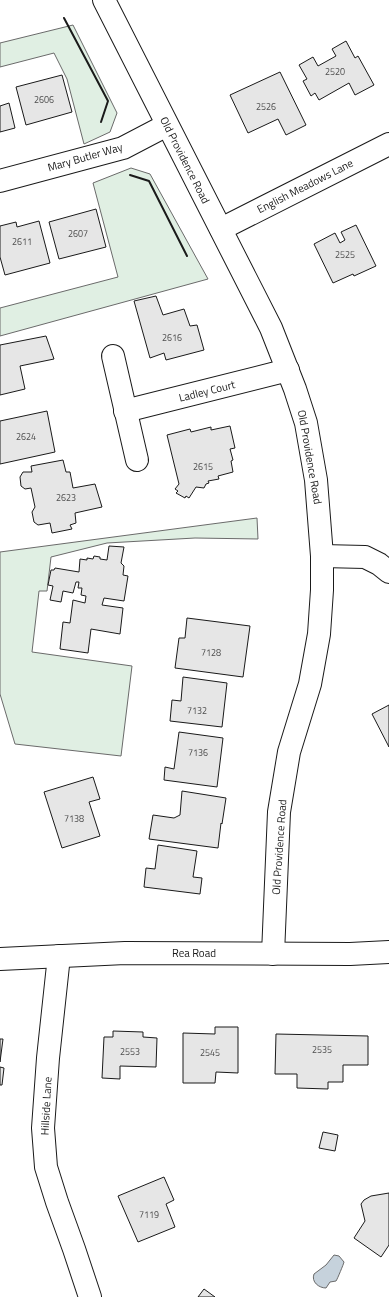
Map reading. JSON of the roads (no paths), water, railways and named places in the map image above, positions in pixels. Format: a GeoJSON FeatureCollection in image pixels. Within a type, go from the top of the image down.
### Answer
{"type":"FeatureCollection","features":[{"type":"Feature","properties":{"kind":"street","name":"Old Providence Road"},"geometry":{"type":"LineString","coordinates":[[104,0],[271,328],[288,370],[306,423],[315,473],[320,515],[322,556],[322,590],[319,634],[310,684],[289,752],[279,812],[273,954]]}},
{"type":"Feature","properties":{"kind":"street","name":"Mary Butler Way"},"geometry":{"type":"LineString","coordinates":[[0,181],[123,148],[167,125]]}},
{"type":"Feature","properties":{"kind":"street","name":"English Meadows Lane"},"geometry":{"type":"LineString","coordinates":[[220,229],[389,144]]}},
{"type":"Feature","properties":{"kind":"street"},"geometry":{"type":"LineString","coordinates":[[113,356],[137,460]]}},
{"type":"Feature","properties":{"kind":"street","name":"Ladley Court"},"geometry":{"type":"LineString","coordinates":[[126,411],[288,370]]}},
{"type":"Feature","properties":{"kind":"street"},"geometry":{"type":"LineString","coordinates":[[322,556],[365,557],[379,564],[389,572]]}},
{"type":"Feature","properties":{"kind":"street","name":"Rea Road"},"geometry":{"type":"LineString","coordinates":[[0,959],[125,953],[350,954],[389,952]]}},
{"type":"Feature","properties":{"kind":"street","name":"Hillside Lane"},"geometry":{"type":"LineString","coordinates":[[59,956],[43,1128],[46,1167],[90,1297]]}}]}
